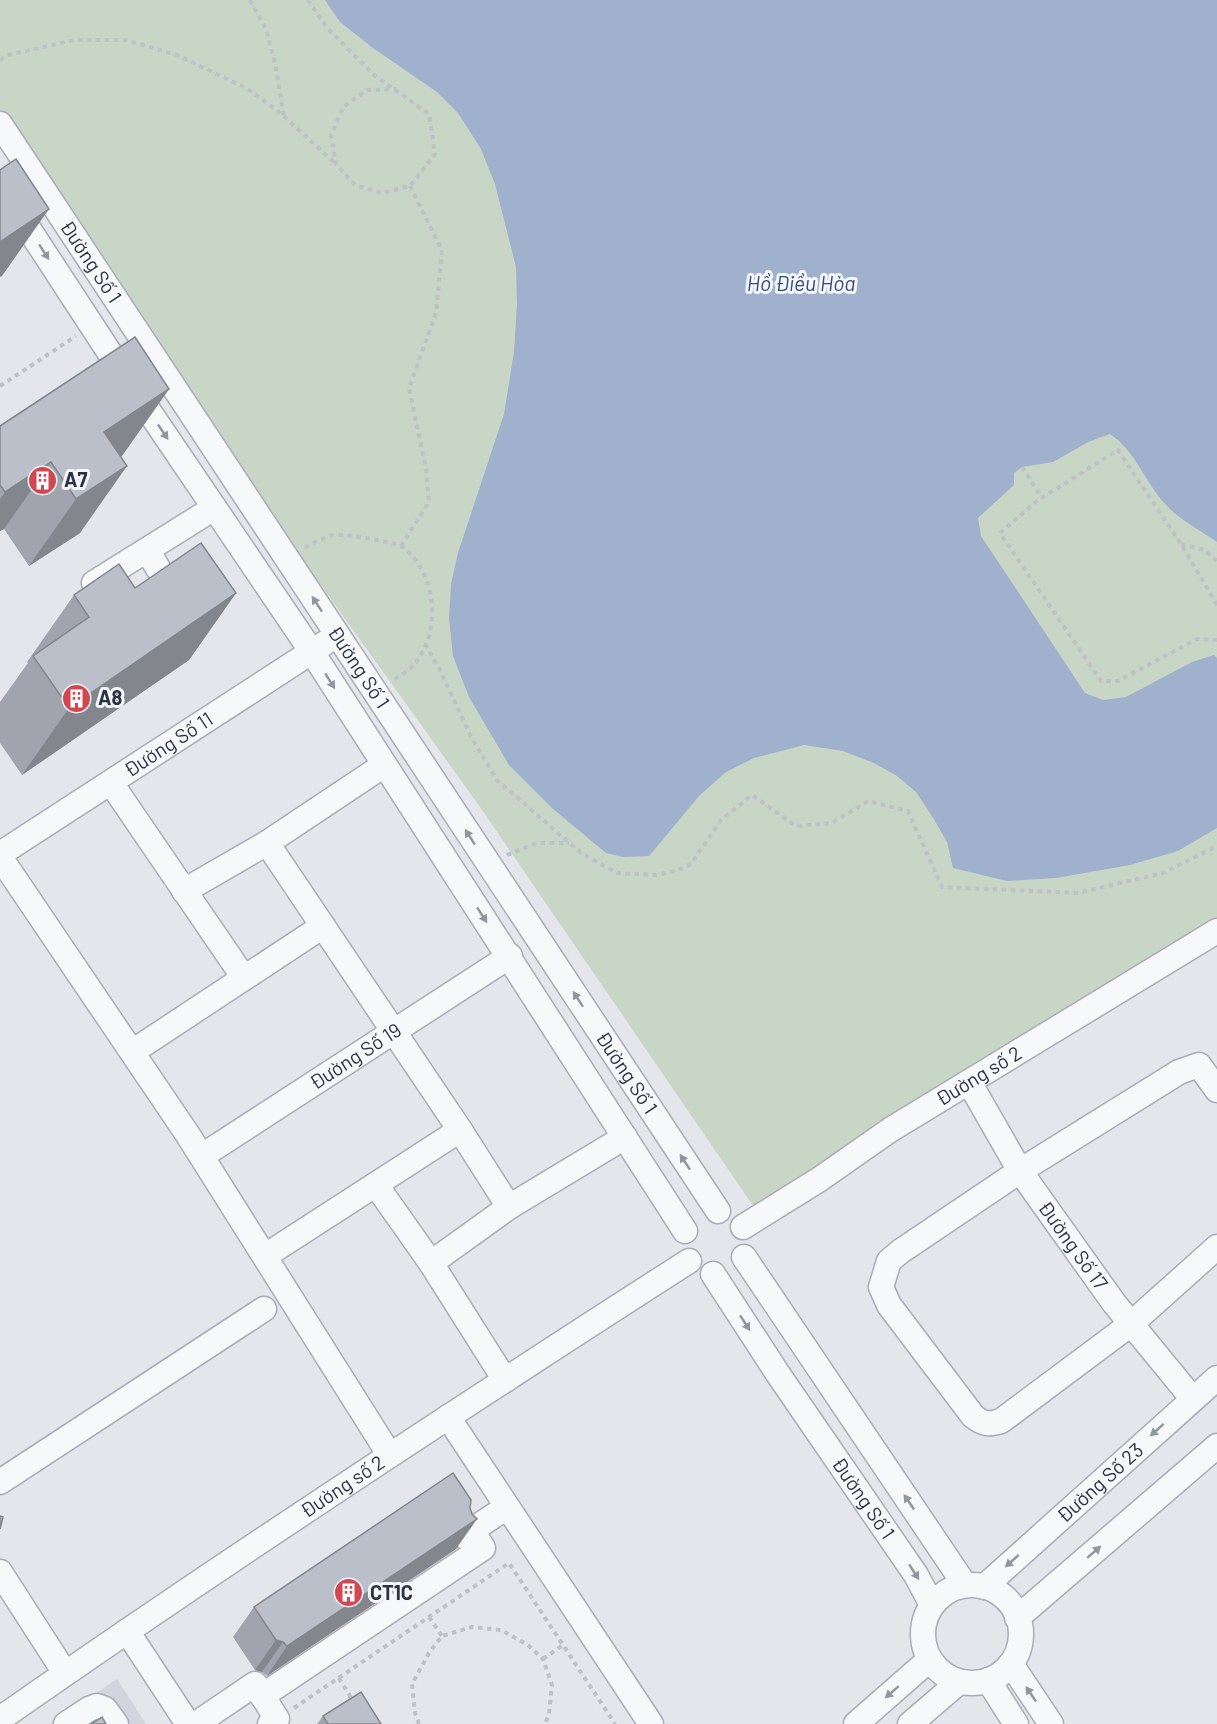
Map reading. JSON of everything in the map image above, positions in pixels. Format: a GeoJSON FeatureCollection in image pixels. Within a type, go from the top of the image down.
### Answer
{"type":"FeatureCollection","features":[{"type":"Feature","properties":{"kind":"street","name":"Đường Số 1"},"geometry":{"type":"LineString","coordinates":[[0,124],[718,1210]]}},
{"type":"Feature","properties":{"kind":"street","name":"Đường Số 1"},"geometry":{"type":"LineString","coordinates":[[0,185],[92,326],[312,652],[510,956],[685,1231]]}},
{"type":"Feature","properties":{"kind":"street"},"geometry":{"type":"LineString","coordinates":[[76,594],[214,508]]}},
{"type":"Feature","properties":{"kind":"street"},"geometry":{"type":"LineString","coordinates":[[147,550],[187,616]]}},
{"type":"Feature","properties":{"kind":"street","name":"Đường Số 11"},"geometry":{"type":"LineString","coordinates":[[0,856],[337,635]]}},
{"type":"Feature","properties":{"kind":"street"},"geometry":{"type":"LineString","coordinates":[[184,891],[267,843],[384,765]]}},
{"type":"Feature","properties":{"kind":"street"},"geometry":{"type":"LineString","coordinates":[[111,783],[244,978]]}},
{"type":"Feature","properties":{"kind":"street"},"geometry":{"type":"LineString","coordinates":[[267,843],[460,1130],[509,1207]]}},
{"type":"Feature","properties":{"kind":"street"},"geometry":{"type":"LineString","coordinates":[[0,856],[202,1156],[389,1454]]}},
{"type":"Feature","properties":{"kind":"street"},"geometry":{"type":"LineString","coordinates":[[132,1052],[323,926]]}},
{"type":"Feature","properties":{"kind":"street","name":"Đường số 2"},"geometry":{"type":"LineString","coordinates":[[743,1227],[820,1179],[890,1130],[1217,931]]}},
{"type":"Feature","properties":{"kind":"street","name":"Đường Số 19"},"geometry":{"type":"LineString","coordinates":[[202,1156],[510,956]]}},
{"type":"Feature","properties":{"kind":"street"},"geometry":{"type":"LineString","coordinates":[[1217,1090],[1199,1065],[1179,1072],[1020,1171],[889,1261],[881,1287],[889,1305],[973,1416],[981,1422],[990,1424],[1001,1421],[1131,1324],[1217,1247]]}},
{"type":"Feature","properties":{"kind":"street","name":"Đường Số 17"},"geometry":{"type":"LineString","coordinates":[[969,1082],[1020,1171],[1114,1303],[1192,1398]]}},
{"type":"Feature","properties":{"kind":"street"},"geometry":{"type":"LineString","coordinates":[[265,1256],[460,1130]]}},
{"type":"Feature","properties":{"kind":"street"},"geometry":{"type":"LineString","coordinates":[[431,1263],[509,1207],[625,1137]]}},
{"type":"Feature","properties":{"kind":"street"},"geometry":{"type":"LineString","coordinates":[[376,1185],[431,1263],[505,1380]]}},
{"type":"Feature","properties":{"kind":"street"},"geometry":{"type":"LineString","coordinates":[[718,1210],[733,1216],[743,1227],[747,1242],[744,1257],[731,1270],[713,1274],[695,1268],[684,1252],[685,1231],[702,1213],[718,1210]]}},
{"type":"Feature","properties":{"kind":"street","name":"Đường Số 1"},"geometry":{"type":"LineString","coordinates":[[744,1257],[975,1586]]}},
{"type":"Feature","properties":{"kind":"street","name":"Đường số 2"},"geometry":{"type":"LineString","coordinates":[[0,1719],[127,1630],[389,1454],[689,1261]]}},
{"type":"Feature","properties":{"kind":"street","name":"Đường Số 1"},"geometry":{"type":"LineString","coordinates":[[713,1274],[778,1374],[916,1575],[932,1605]]}},
{"type":"Feature","properties":{"kind":"street"},"geometry":{"type":"LineString","coordinates":[[0,1482],[264,1309]]}},
{"type":"Feature","properties":{"kind":"street","name":"Đường Số 23"},"geometry":{"type":"LineString","coordinates":[[975,1586],[1217,1378]]}},
{"type":"Feature","properties":{"kind":"street"},"geometry":{"type":"LineString","coordinates":[[448,1417],[651,1724]]}},
{"type":"Feature","properties":{"kind":"street"},"geometry":{"type":"LineString","coordinates":[[1017,1618],[1217,1446]]}},
{"type":"Feature","properties":{"kind":"street"},"geometry":{"type":"LineString","coordinates":[[262,1696],[483,1548],[467,1533],[507,1507]]}},
{"type":"Feature","properties":{"kind":"street"},"geometry":{"type":"LineString","coordinates":[[0,1572],[66,1673]]}},
{"type":"Feature","properties":{"kind":"street"},"geometry":{"type":"LineString","coordinates":[[975,1586],[1002,1594],[1014,1609],[1021,1628],[1019,1647],[1011,1664],[996,1677],[978,1683],[959,1682],[942,1674],[929,1659],[922,1641],[924,1622],[932,1605],[947,1592],[975,1586]]}},
{"type":"Feature","properties":{"kind":"street"},"geometry":{"type":"LineString","coordinates":[[127,1630],[188,1724]]}},
{"type":"Feature","properties":{"kind":"street"},"geometry":{"type":"LineString","coordinates":[[856,1724],[929,1659]]}},
{"type":"Feature","properties":{"kind":"street"},"geometry":{"type":"LineString","coordinates":[[1011,1664],[1051,1724]]}},
{"type":"Feature","properties":{"kind":"street"},"geometry":{"type":"LineString","coordinates":[[988,1680],[1016,1724]]}},
{"type":"Feature","properties":{"kind":"street"},"geometry":{"type":"LineString","coordinates":[[910,1724],[959,1682]]}},
{"type":"Feature","properties":{"kind":"street"},"geometry":{"type":"LineString","coordinates":[[196,1724],[255,1684],[276,1722]]}},
{"type":"Feature","properties":{"kind":"street"},"geometry":{"type":"LineString","coordinates":[[66,1724],[97,1706],[105,1709],[116,1724]]}},
{"type":"Feature","properties":{"kind":"path"},"geometry":{"type":"LineString","coordinates":[[250,0],[266,29],[285,116]]}},
{"type":"Feature","properties":{"kind":"path"},"geometry":{"type":"LineString","coordinates":[[0,60],[8,55],[74,40],[125,40],[177,55],[246,88],[285,116],[355,185],[382,193],[410,186],[435,154],[429,114],[397,89],[374,75],[327,28],[308,0]]}},
{"type":"Feature","properties":{"kind":"path"},"geometry":{"type":"LineString","coordinates":[[336,164],[331,135],[343,107],[367,90],[397,89]]}},
{"type":"Feature","properties":{"kind":"path"},"geometry":{"type":"LineString","coordinates":[[401,546],[429,502],[426,469],[409,388],[436,313],[442,250],[410,186]]}},
{"type":"Feature","properties":{"kind":"path"},"geometry":{"type":"LineString","coordinates":[[0,386],[92,326]]}},
{"type":"Feature","properties":{"kind":"path"},"geometry":{"type":"LineString","coordinates":[[1217,605],[1181,544],[1118,450],[1042,498],[1000,532],[1101,681],[1118,681],[1197,639],[1217,640]]}},
{"type":"Feature","properties":{"kind":"path"},"geometry":{"type":"LineString","coordinates":[[1022,467],[1042,498]]}},
{"type":"Feature","properties":{"kind":"path"},"geometry":{"type":"LineString","coordinates":[[285,556],[335,534],[401,546],[418,564],[432,593],[430,630],[413,666],[375,692]]}},
{"type":"Feature","properties":{"kind":"path"},"geometry":{"type":"LineString","coordinates":[[1181,544],[1204,550],[1217,561]]}},
{"type":"Feature","properties":{"kind":"path"},"geometry":{"type":"LineString","coordinates":[[424,644],[440,670],[471,737],[497,780],[581,853],[617,873],[656,875],[676,871],[691,864],[721,820],[752,795],[796,826],[832,823],[868,801],[908,811],[942,887],[1078,893],[1163,873],[1217,846]]}},
{"type":"Feature","properties":{"kind":"path"},"geometry":{"type":"LineString","coordinates":[[489,865],[537,843],[570,843]]}},
{"type":"Feature","properties":{"kind":"path"},"geometry":{"type":"LineString","coordinates":[[276,1722],[509,1563],[615,1724]]}},
{"type":"Feature","properties":{"kind":"path"},"geometry":{"type":"LineString","coordinates":[[429,1617],[442,1636]]}},
{"type":"Feature","properties":{"kind":"path"},"geometry":{"type":"LineString","coordinates":[[419,1724],[415,1713],[412,1683],[429,1653],[442,1636],[472,1627],[501,1630],[528,1645],[543,1659],[552,1685],[549,1714],[545,1724]]}},
{"type":"Feature","properties":{"kind":"path"},"geometry":{"type":"LineString","coordinates":[[543,1659],[563,1645]]}},
{"type":"Feature","properties":{"kind":"path"},"geometry":{"type":"LineString","coordinates":[[339,1678],[356,1706]]}},
{"type":"Feature","properties":{"kind":"shaded area"},"geometry":{"type":"Polygon","coordinates":[[[117,1679],[146,1724],[50,1724],[117,1679]]]}},
{"type":"Feature","properties":{"kind":"green space"},"geometry":{"type":"Polygon","coordinates":[[[0,0],[1217,0],[1217,927],[758,1213],[480,807],[0,138],[0,0]]]}},
{"type":"Feature","properties":{"kind":"water","name":"Hồ Điều Hòa"},"geometry":{"type":"Polygon","coordinates":[[[325,0],[1217,0],[1217,542],[1168,507],[1153,489],[1127,449],[1110,434],[1088,442],[1053,462],[1022,467],[1014,473],[1014,485],[978,518],[981,536],[1085,693],[1103,700],[1126,697],[1192,662],[1214,655],[1217,658],[1217,828],[1178,851],[1130,865],[1056,878],[1007,881],[953,868],[947,842],[932,816],[916,792],[897,776],[874,763],[843,751],[804,745],[754,758],[726,772],[699,796],[649,856],[623,857],[606,853],[552,808],[509,765],[469,697],[453,656],[449,618],[451,584],[458,553],[504,414],[514,352],[517,304],[516,267],[495,184],[481,149],[458,113],[437,92],[340,22],[325,0]]]}},
{"type":"Feature","properties":{"kind":"building"},"geometry":{"type":"Polygon","coordinates":[[[16,159],[49,209],[0,242],[0,170],[16,159]]]}},
{"type":"Feature","properties":{"kind":"building"},"geometry":{"type":"Polygon","coordinates":[[[135,337],[169,389],[104,432],[127,466],[76,499],[51,462],[5,492],[0,485],[0,426],[135,337]]]}},
{"type":"Feature","properties":{"kind":"building"},"geometry":{"type":"Polygon","coordinates":[[[201,543],[236,593],[69,708],[33,656],[89,617],[74,595],[119,564],[135,588],[201,543]]]}},
{"type":"Feature","properties":{"kind":"building"},"geometry":{"type":"Polygon","coordinates":[[[453,1473],[471,1500],[470,1508],[477,1519],[287,1646],[276,1640],[254,1607],[453,1473]]]}},
{"type":"Feature","properties":{"kind":"building"},"geometry":{"type":"Polygon","coordinates":[[[361,1692],[381,1724],[328,1724],[323,1716],[361,1692]]]}},
{"type":"Feature","properties":{"kind":"building"},"geometry":{"type":"Polygon","coordinates":[[[102,1717],[106,1724],[91,1724],[102,1717]]]}},
{"type":"Feature","properties":{"kind":"place","name":"A7"},"geometry":{"type":"Point","coordinates":[43,480]}},
{"type":"Feature","properties":{"kind":"place","name":"A8"},"geometry":{"type":"Point","coordinates":[77,698]}},
{"type":"Feature","properties":{"kind":"place","name":"CT1C"},"geometry":{"type":"Point","coordinates":[349,1593]}}]}
